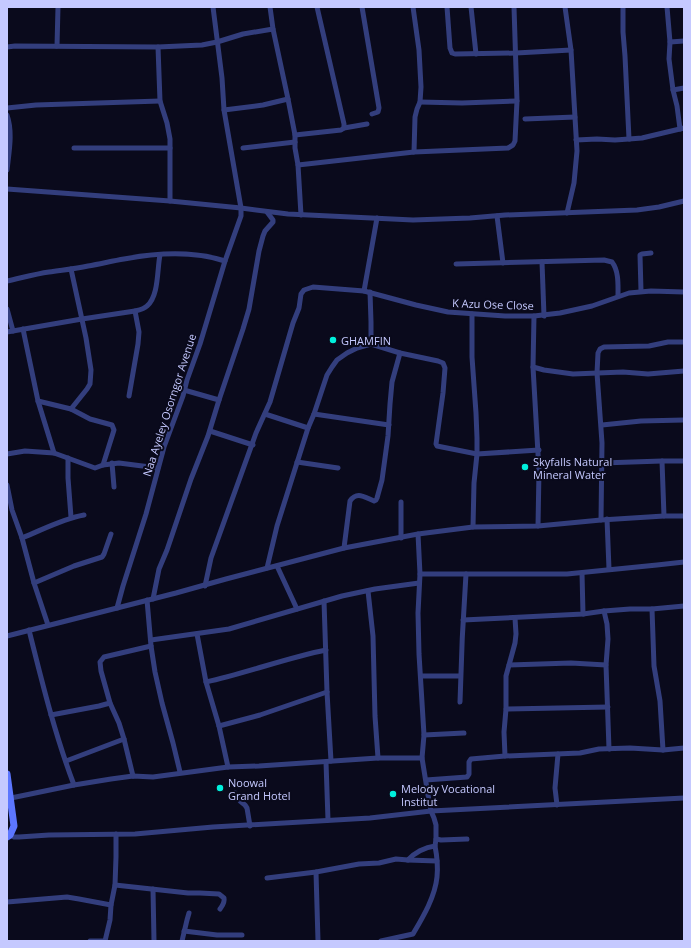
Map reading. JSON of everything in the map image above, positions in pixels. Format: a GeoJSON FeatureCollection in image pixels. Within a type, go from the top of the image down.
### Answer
{"type":"FeatureCollection","features":[{"type":"Feature","properties":{"kind":"street"},"geometry":{"type":"LineString","coordinates":[[57,46],[58,7]]}},
{"type":"Feature","properties":{"kind":"street"},"geometry":{"type":"LineString","coordinates":[[212,7],[222,78],[224,110],[241,208]]}},
{"type":"Feature","properties":{"kind":"street"},"geometry":{"type":"LineString","coordinates":[[270,7],[294,135],[302,215]]}},
{"type":"Feature","properties":{"kind":"street"},"geometry":{"type":"LineString","coordinates":[[317,7],[344,128]]}},
{"type":"Feature","properties":{"kind":"street"},"geometry":{"type":"LineString","coordinates":[[362,7],[380,108],[378,112],[372,114]]}},
{"type":"Feature","properties":{"kind":"street"},"geometry":{"type":"LineString","coordinates":[[413,7],[419,50],[421,88],[420,102],[415,117],[414,152]]}},
{"type":"Feature","properties":{"kind":"street"},"geometry":{"type":"LineString","coordinates":[[447,7],[450,50],[455,54],[571,50]]}},
{"type":"Feature","properties":{"kind":"street"},"geometry":{"type":"LineString","coordinates":[[471,7],[476,54]]}},
{"type":"Feature","properties":{"kind":"street"},"geometry":{"type":"LineString","coordinates":[[298,165],[414,152],[508,148],[515,141],[517,101],[514,7]]}},
{"type":"Feature","properties":{"kind":"street"},"geometry":{"type":"LineString","coordinates":[[565,7],[571,50],[577,151],[574,183],[567,213]]}},
{"type":"Feature","properties":{"kind":"street"},"geometry":{"type":"LineString","coordinates":[[623,7],[628,139]]}},
{"type":"Feature","properties":{"kind":"street"},"geometry":{"type":"LineString","coordinates":[[576,140],[616,140],[642,138],[682,129],[673,90],[669,59],[670,42],[667,7]]}},
{"type":"Feature","properties":{"kind":"street"},"geometry":{"type":"LineString","coordinates":[[7,46],[158,47],[202,45],[243,34],[273,29]]}},
{"type":"Feature","properties":{"kind":"street"},"geometry":{"type":"LineString","coordinates":[[670,42],[684,41]]}},
{"type":"Feature","properties":{"kind":"street"},"geometry":{"type":"LineString","coordinates":[[158,47],[160,101],[167,123],[170,148],[170,201]]}},
{"type":"Feature","properties":{"kind":"street"},"geometry":{"type":"LineString","coordinates":[[673,90],[684,88]]}},
{"type":"Feature","properties":{"kind":"street"},"geometry":{"type":"LineString","coordinates":[[224,110],[263,105],[288,99]]}},
{"type":"Feature","properties":{"kind":"street"},"geometry":{"type":"LineString","coordinates":[[7,108],[36,105],[160,101]]}},
{"type":"Feature","properties":{"kind":"street"},"geometry":{"type":"LineString","coordinates":[[420,102],[462,103],[517,101]]}},
{"type":"Feature","properties":{"kind":"street"},"geometry":{"type":"LineString","coordinates":[[7,115],[10,131],[7,170]]}},
{"type":"Feature","properties":{"kind":"street"},"geometry":{"type":"LineString","coordinates":[[525,119],[575,117]]}},
{"type":"Feature","properties":{"kind":"street"},"geometry":{"type":"LineString","coordinates":[[294,135],[341,130],[344,128],[367,124]]}},
{"type":"Feature","properties":{"kind":"street"},"geometry":{"type":"LineString","coordinates":[[243,148],[295,142]]}},
{"type":"Feature","properties":{"kind":"street"},"geometry":{"type":"LineString","coordinates":[[74,148],[170,148]]}},
{"type":"Feature","properties":{"kind":"street"},"geometry":{"type":"LineString","coordinates":[[7,189],[170,201],[302,215],[430,220],[637,210],[684,201]]}},
{"type":"Feature","properties":{"kind":"street","name":"Naa Ayeley Osorngor Avenue"},"geometry":{"type":"LineString","coordinates":[[117,608],[126,574],[146,514],[164,447],[175,420],[225,261],[241,216],[241,208]]}},
{"type":"Feature","properties":{"kind":"street"},"geometry":{"type":"LineString","coordinates":[[180,772],[162,703],[151,646],[150,600],[159,569],[210,431],[246,318],[252,292],[258,251],[265,231],[274,222],[266,212]]}},
{"type":"Feature","properties":{"kind":"street"},"geometry":{"type":"LineString","coordinates":[[497,216],[503,263]]}},
{"type":"Feature","properties":{"kind":"street"},"geometry":{"type":"LineString","coordinates":[[371,344],[371,322],[367,291],[377,218]]}},
{"type":"Feature","properties":{"kind":"street"},"geometry":{"type":"LineString","coordinates":[[641,291],[640,255],[651,253]]}},
{"type":"Feature","properties":{"kind":"street"},"geometry":{"type":"LineString","coordinates":[[7,281],[36,274],[146,255],[202,255],[225,261]]}},
{"type":"Feature","properties":{"kind":"street"},"geometry":{"type":"LineString","coordinates":[[7,309],[10,332],[142,309],[151,301],[154,293],[157,283],[160,255]]}},
{"type":"Feature","properties":{"kind":"street"},"geometry":{"type":"LineString","coordinates":[[456,264],[604,260],[612,262],[616,266],[618,276],[618,296]]}},
{"type":"Feature","properties":{"kind":"street"},"geometry":{"type":"LineString","coordinates":[[542,262],[544,316]]}},
{"type":"Feature","properties":{"kind":"street"},"geometry":{"type":"LineString","coordinates":[[71,269],[86,338],[91,370],[90,384],[71,409]]}},
{"type":"Feature","properties":{"kind":"street","name":"K Azu Ose Close"},"geometry":{"type":"LineString","coordinates":[[265,414],[299,308],[302,292],[306,289],[313,287],[367,291],[433,310],[505,316],[544,316],[592,306],[618,296],[641,291],[684,292]]}},
{"type":"Feature","properties":{"kind":"street"},"geometry":{"type":"LineString","coordinates":[[129,396],[139,332],[135,311]]}},
{"type":"Feature","properties":{"kind":"street"},"geometry":{"type":"LineString","coordinates":[[472,314],[472,357],[477,454],[474,483],[473,527]]}},
{"type":"Feature","properties":{"kind":"street"},"geometry":{"type":"LineString","coordinates":[[534,316],[534,396],[540,489],[538,526]]}},
{"type":"Feature","properties":{"kind":"street"},"geometry":{"type":"LineString","coordinates":[[23,329],[38,401],[54,453]]}},
{"type":"Feature","properties":{"kind":"street"},"geometry":{"type":"LineString","coordinates":[[609,569],[604,520],[602,425],[599,407],[597,373],[598,353],[600,349],[604,348],[648,346],[668,342],[684,342]]}},
{"type":"Feature","properties":{"kind":"street"},"geometry":{"type":"LineString","coordinates":[[267,568],[277,526],[308,428],[327,375],[337,360],[347,352],[371,344],[400,353],[443,363],[443,393],[436,446],[477,454],[538,450]]}},
{"type":"Feature","properties":{"kind":"street"},"geometry":{"type":"LineString","coordinates":[[344,548],[351,499],[354,496],[359,495],[374,501],[377,498],[382,480],[389,425],[392,382],[400,353]]}},
{"type":"Feature","properties":{"kind":"street"},"geometry":{"type":"LineString","coordinates":[[533,367],[573,374],[623,372],[648,374],[684,371]]}},
{"type":"Feature","properties":{"kind":"street"},"geometry":{"type":"LineString","coordinates":[[184,390],[219,400]]}},
{"type":"Feature","properties":{"kind":"street"},"geometry":{"type":"LineString","coordinates":[[38,401],[71,409],[90,419],[113,426],[114,430],[103,465]]}},
{"type":"Feature","properties":{"kind":"street"},"geometry":{"type":"LineString","coordinates":[[205,586],[211,558],[242,471],[265,414],[308,428]]}},
{"type":"Feature","properties":{"kind":"street"},"geometry":{"type":"LineString","coordinates":[[314,414],[389,425]]}},
{"type":"Feature","properties":{"kind":"street"},"geometry":{"type":"LineString","coordinates":[[602,425],[642,421],[684,420]]}},
{"type":"Feature","properties":{"kind":"street"},"geometry":{"type":"LineString","coordinates":[[210,431],[253,445]]}},
{"type":"Feature","properties":{"kind":"street"},"geometry":{"type":"LineString","coordinates":[[7,454],[25,451],[54,453],[92,468],[98,468],[112,463],[158,468]]}},
{"type":"Feature","properties":{"kind":"street"},"geometry":{"type":"LineString","coordinates":[[68,458],[68,478],[72,518]]}},
{"type":"Feature","properties":{"kind":"street"},"geometry":{"type":"LineString","coordinates":[[602,463],[662,460],[684,461]]}},
{"type":"Feature","properties":{"kind":"street"},"geometry":{"type":"LineString","coordinates":[[662,460],[664,516]]}},
{"type":"Feature","properties":{"kind":"street"},"geometry":{"type":"LineString","coordinates":[[297,462],[338,468]]}},
{"type":"Feature","properties":{"kind":"street"},"geometry":{"type":"LineString","coordinates":[[112,463],[114,487]]}},
{"type":"Feature","properties":{"kind":"street"},"geometry":{"type":"LineString","coordinates":[[7,485],[10,510],[22,538],[34,584],[48,625]]}},
{"type":"Feature","properties":{"kind":"street"},"geometry":{"type":"LineString","coordinates":[[401,502],[401,538]]}},
{"type":"Feature","properties":{"kind":"street"},"geometry":{"type":"LineString","coordinates":[[22,538],[56,523],[84,515]]}},
{"type":"Feature","properties":{"kind":"street"},"geometry":{"type":"LineString","coordinates":[[7,636],[205,586],[344,548],[418,534],[473,527],[538,526],[604,520],[684,516]]}},
{"type":"Feature","properties":{"kind":"street"},"geometry":{"type":"LineString","coordinates":[[34,584],[74,566],[102,557],[111,534]]}},
{"type":"Feature","properties":{"kind":"street"},"geometry":{"type":"LineString","coordinates":[[381,941],[413,934],[424,915],[434,890],[437,877],[435,846],[436,825],[431,811],[422,758],[424,735],[419,654],[418,620],[420,574],[418,534]]}},
{"type":"Feature","properties":{"kind":"street"},"geometry":{"type":"LineString","coordinates":[[420,574],[582,573],[684,562]]}},
{"type":"Feature","properties":{"kind":"street"},"geometry":{"type":"LineString","coordinates":[[277,566],[297,609]]}},
{"type":"Feature","properties":{"kind":"street"},"geometry":{"type":"LineString","coordinates":[[582,573],[584,614]]}},
{"type":"Feature","properties":{"kind":"street"},"geometry":{"type":"LineString","coordinates":[[460,702],[460,676],[462,664],[466,574]]}},
{"type":"Feature","properties":{"kind":"street"},"geometry":{"type":"LineString","coordinates":[[151,640],[229,629],[324,601],[390,586],[419,583]]}},
{"type":"Feature","properties":{"kind":"street"},"geometry":{"type":"LineString","coordinates":[[368,591],[373,636],[375,716],[378,758]]}},
{"type":"Feature","properties":{"kind":"street"},"geometry":{"type":"LineString","coordinates":[[324,601],[329,762],[328,820]]}},
{"type":"Feature","properties":{"kind":"street"},"geometry":{"type":"LineString","coordinates":[[463,620],[584,614],[604,610],[652,609],[684,606]]}},
{"type":"Feature","properties":{"kind":"street"},"geometry":{"type":"LineString","coordinates":[[652,609],[654,666],[660,701],[663,750]]}},
{"type":"Feature","properties":{"kind":"street"},"geometry":{"type":"LineString","coordinates":[[604,610],[608,639],[606,665],[609,749]]}},
{"type":"Feature","properties":{"kind":"street"},"geometry":{"type":"LineString","coordinates":[[505,756],[504,732],[506,676],[516,634],[515,618]]}},
{"type":"Feature","properties":{"kind":"street"},"geometry":{"type":"LineString","coordinates":[[29,630],[51,715],[74,785]]}},
{"type":"Feature","properties":{"kind":"street"},"geometry":{"type":"LineString","coordinates":[[197,634],[206,682],[228,767]]}},
{"type":"Feature","properties":{"kind":"street"},"geometry":{"type":"LineString","coordinates":[[133,776],[119,723],[110,703],[100,662],[101,659],[107,656],[151,646]]}},
{"type":"Feature","properties":{"kind":"street"},"geometry":{"type":"LineString","coordinates":[[206,682],[235,676],[303,655],[326,650]]}},
{"type":"Feature","properties":{"kind":"street"},"geometry":{"type":"LineString","coordinates":[[509,665],[571,663],[606,665]]}},
{"type":"Feature","properties":{"kind":"street"},"geometry":{"type":"LineString","coordinates":[[421,676],[460,676]]}},
{"type":"Feature","properties":{"kind":"street"},"geometry":{"type":"LineString","coordinates":[[218,726],[260,715],[327,692]]}},
{"type":"Feature","properties":{"kind":"street"},"geometry":{"type":"LineString","coordinates":[[51,715],[110,703]]}},
{"type":"Feature","properties":{"kind":"street"},"geometry":{"type":"LineString","coordinates":[[506,709],[608,707]]}},
{"type":"Feature","properties":{"kind":"street"},"geometry":{"type":"LineString","coordinates":[[424,735],[464,732]]}},
{"type":"Feature","properties":{"kind":"street"},"geometry":{"type":"LineString","coordinates":[[66,761],[124,739]]}},
{"type":"Feature","properties":{"kind":"street"},"geometry":{"type":"LineString","coordinates":[[426,780],[467,777],[469,774],[469,762],[471,759],[580,753],[599,749],[630,748],[663,750],[684,748]]}},
{"type":"Feature","properties":{"kind":"street"},"geometry":{"type":"LineString","coordinates":[[557,805],[555,788],[558,754]]}},
{"type":"Feature","properties":{"kind":"street"},"geometry":{"type":"LineString","coordinates":[[11,798],[74,785],[133,776],[153,777],[180,772],[228,767],[378,758],[422,758]]}},
{"type":"Feature","properties":{"kind":"street"},"geometry":{"type":"LineString","coordinates":[[7,774],[8,791],[11,798],[14,826],[9,836],[19,837],[49,835],[135,834],[213,827],[370,818],[431,811],[684,798]]}},
{"type":"Feature","properties":{"kind":"street"},"geometry":{"type":"LineString","coordinates":[[235,794],[247,808],[250,826]]}},
{"type":"Feature","properties":{"kind":"street"},"geometry":{"type":"LineString","coordinates":[[90,941],[105,941],[110,920],[115,885],[116,834]]}},
{"type":"Feature","properties":{"kind":"street"},"geometry":{"type":"LineString","coordinates":[[436,838],[441,840],[467,839]]}},
{"type":"Feature","properties":{"kind":"street"},"geometry":{"type":"LineString","coordinates":[[408,860],[412,855],[435,846]]}},
{"type":"Feature","properties":{"kind":"street"},"geometry":{"type":"LineString","coordinates":[[267,878],[396,860],[437,861]]}},
{"type":"Feature","properties":{"kind":"street"},"geometry":{"type":"LineString","coordinates":[[316,872],[318,941]]}},
{"type":"Feature","properties":{"kind":"street"},"geometry":{"type":"LineString","coordinates":[[115,885],[188,893],[200,892],[219,894],[224,898],[224,903],[220,909]]}},
{"type":"Feature","properties":{"kind":"street"},"geometry":{"type":"LineString","coordinates":[[153,889],[154,941]]}},
{"type":"Feature","properties":{"kind":"street"},"geometry":{"type":"LineString","coordinates":[[7,902],[67,897],[111,905]]}},
{"type":"Feature","properties":{"kind":"street"},"geometry":{"type":"LineString","coordinates":[[182,941],[189,913]]}},
{"type":"Feature","properties":{"kind":"street"},"geometry":{"type":"LineString","coordinates":[[184,931],[217,935],[242,935]]}},
{"type":"Feature","properties":{"kind":"place","name":"GHAMFIN"},"geometry":{"type":"Point","coordinates":[333,340]}},
{"type":"Feature","properties":{"kind":"place","name":"Skyfalls Natural Mineral Water"},"geometry":{"type":"Point","coordinates":[525,467]}},
{"type":"Feature","properties":{"kind":"place","name":"Noowal Grand Hotel"},"geometry":{"type":"Point","coordinates":[220,788]}},
{"type":"Feature","properties":{"kind":"place","name":"Melody Vocational Institut"},"geometry":{"type":"Point","coordinates":[393,794]}}]}
